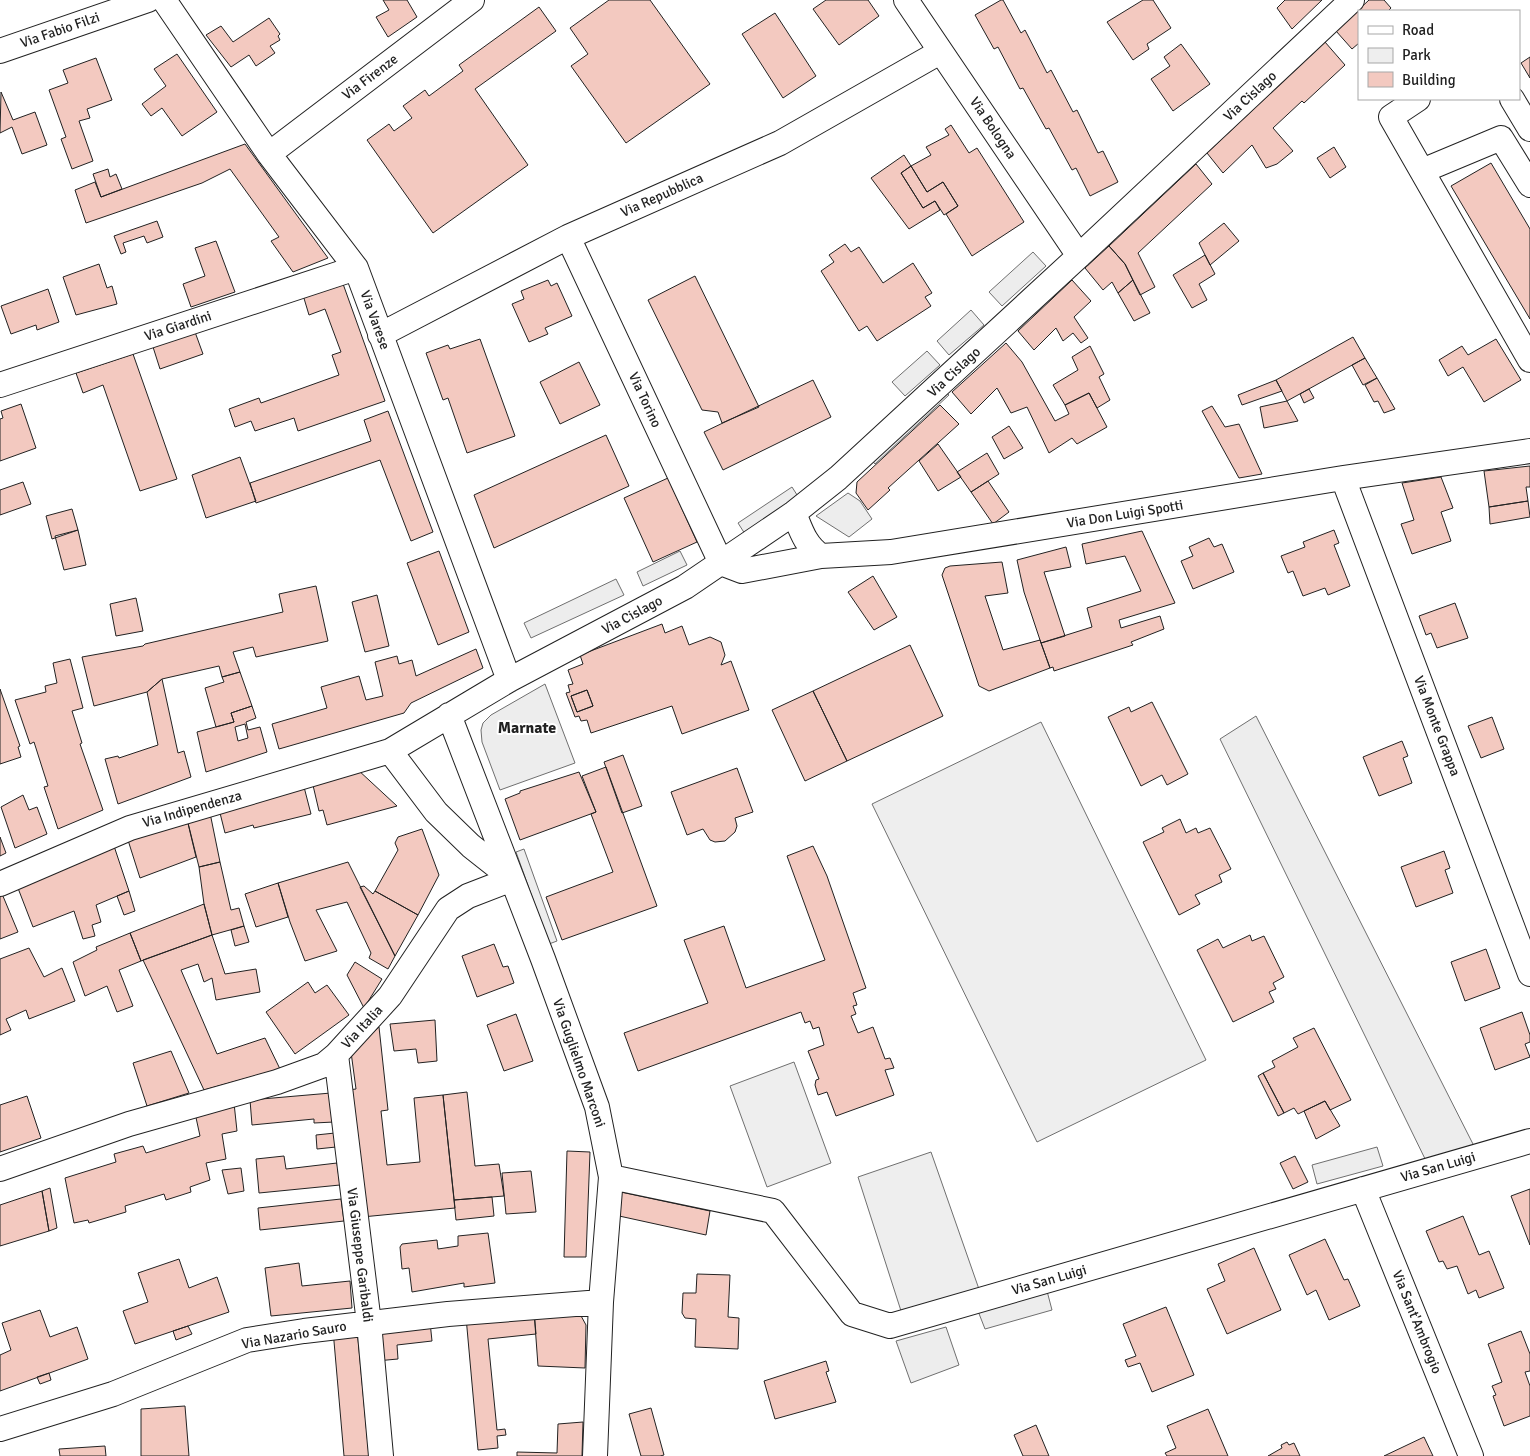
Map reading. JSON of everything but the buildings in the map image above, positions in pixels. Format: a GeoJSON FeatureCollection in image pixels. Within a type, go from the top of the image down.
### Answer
{"type":"FeatureCollection","features":[{"type":"Feature","properties":{"kind":"street","name":"Via Fabio Filzi"},"geometry":{"type":"LineString","coordinates":[[0,51],[148,0]]}},
{"type":"Feature","properties":{"kind":"street","name":"Via Varese"},"geometry":{"type":"LineString","coordinates":[[164,0],[269,154],[356,268],[509,680]]}},
{"type":"Feature","properties":{"kind":"street","name":"Via Firenze"},"geometry":{"type":"LineString","coordinates":[[269,154],[472,0]]}},
{"type":"Feature","properties":{"kind":"street","name":"Via Bologna"},"geometry":{"type":"LineString","coordinates":[[906,0],[1080,256]]}},
{"type":"Feature","properties":{"kind":"street","name":"Via Cislago"},"geometry":{"type":"LineString","coordinates":[[449,716],[509,680],[685,587],[794,513],[852,466],[1080,256],[1352,0]]}},
{"type":"Feature","properties":{"kind":"street","name":"Via Repubblica"},"geometry":{"type":"LineString","coordinates":[[380,335],[568,237],[780,143],[940,52]]}},
{"type":"Feature","properties":{"kind":"street"},"geometry":{"type":"LineString","coordinates":[[1416,100],[1391,117],[1530,360]]}},
{"type":"Feature","properties":{"kind":"street"},"geometry":{"type":"LineString","coordinates":[[1513,100],[1530,128]]}},
{"type":"Feature","properties":{"kind":"street"},"geometry":{"type":"LineString","coordinates":[[1422,171],[1501,138],[1530,185]]}},
{"type":"Feature","properties":{"kind":"street","name":"Via Torino"},"geometry":{"type":"LineString","coordinates":[[568,237],[722,563]]}},
{"type":"Feature","properties":{"kind":"street","name":"Via Giardini"},"geometry":{"type":"LineString","coordinates":[[0,385],[356,268]]}},
{"type":"Feature","properties":{"kind":"street","name":"Via Don Luigi Spotti"},"geometry":{"type":"LineString","coordinates":[[722,563],[742,571],[821,556],[890,552],[1343,478],[1530,451]]}},
{"type":"Feature","properties":{"kind":"street","name":"Via Monte Grappa"},"geometry":{"type":"LineString","coordinates":[[1343,478],[1530,974]]}},
{"type":"Feature","properties":{"kind":"street"},"geometry":{"type":"LineString","coordinates":[[794,513],[805,541],[811,549],[821,556]]}},
{"type":"Feature","properties":{"kind":"street","name":"Via Indipendenza"},"geometry":{"type":"LineString","coordinates":[[0,884],[130,828],[390,751],[449,716]]}},
{"type":"Feature","properties":{"kind":"street","name":"Via Guglielmo Marconi"},"geometry":{"type":"LineString","coordinates":[[449,716],[597,1107],[611,1177],[601,1302],[595,1456]]}},
{"type":"Feature","properties":{"kind":"street"},"geometry":{"type":"LineString","coordinates":[[390,751],[443,819],[512,879]]}},
{"type":"Feature","properties":{"kind":"street"},"geometry":{"type":"LineString","coordinates":[[443,819],[455,821],[463,818],[482,802]]}},
{"type":"Feature","properties":{"kind":"street","name":"Via Italia"},"geometry":{"type":"LineString","coordinates":[[0,1169],[130,1124],[297,1076],[324,1065],[336,1055],[390,996],[448,909],[468,896],[512,879]]}},
{"type":"Feature","properties":{"kind":"street","name":"Via Giuseppe Garibaldi"},"geometry":{"type":"LineString","coordinates":[[336,1055],[369,1323],[381,1456]]}},
{"type":"Feature","properties":{"kind":"street","name":"Via San Luigi"},"geometry":{"type":"LineString","coordinates":[[611,1177],[773,1211],[852,1314],[890,1326],[1530,1140]]}},
{"type":"Feature","properties":{"kind":"street","name":"Via Sant'Ambrogio"},"geometry":{"type":"LineString","coordinates":[[1363,1189],[1470,1456]]}},
{"type":"Feature","properties":{"kind":"street","name":"Via Nazario Sauro"},"geometry":{"type":"LineString","coordinates":[[0,1429],[113,1394],[246,1340],[448,1314],[601,1302]]}},
{"type":"Feature","properties":{"kind":"green space"},"geometry":{"type":"Polygon","coordinates":[[[1041,722],[1206,1060],[1037,1142],[872,804],[1041,722]]]}},
{"type":"Feature","properties":{"kind":"green space"},"geometry":{"type":"Polygon","coordinates":[[[794,1062],[831,1163],[767,1187],[730,1086],[794,1062]]]}},
{"type":"Feature","properties":{"kind":"green space"},"geometry":{"type":"Polygon","coordinates":[[[931,1152],[980,1292],[902,1314],[858,1177],[931,1152]]]}},
{"type":"Feature","properties":{"kind":"shaded area"},"geometry":{"type":"Polygon","coordinates":[[[1033,252],[1046,266],[1002,306],[989,292],[1033,252]]]}},
{"type":"Feature","properties":{"kind":"shaded area"},"geometry":{"type":"Polygon","coordinates":[[[971,310],[984,325],[949,355],[937,341],[971,310]]]}},
{"type":"Feature","properties":{"kind":"shaded area"},"geometry":{"type":"Polygon","coordinates":[[[927,351],[940,365],[905,396],[892,382],[927,351]]]}},
{"type":"Feature","properties":{"kind":"shaded area"},"geometry":{"type":"Polygon","coordinates":[[[942,389],[949,395],[875,464],[869,457],[942,389]]]}},
{"type":"Feature","properties":{"kind":"shaded area"},"geometry":{"type":"Polygon","coordinates":[[[792,487],[799,498],[745,534],[738,523],[792,487]]]}},
{"type":"Feature","properties":{"kind":"shaded area"},"geometry":{"type":"Polygon","coordinates":[[[848,493],[860,501],[872,519],[849,537],[816,516],[848,493]]]}},
{"type":"Feature","properties":{"kind":"shaded area"},"geometry":{"type":"Polygon","coordinates":[[[680,551],[687,565],[643,586],[637,572],[680,551]]]}},
{"type":"Feature","properties":{"kind":"shaded area"},"geometry":{"type":"Polygon","coordinates":[[[616,579],[624,595],[531,638],[524,623],[616,579]]]}},
{"type":"Feature","properties":{"kind":"shaded area"},"geometry":{"type":"Polygon","coordinates":[[[545,684],[575,763],[500,790],[482,742],[481,730],[483,723],[491,715],[545,684]]]}},
{"type":"Feature","properties":{"kind":"shaded area"},"geometry":{"type":"Polygon","coordinates":[[[1256,716],[1475,1148],[1429,1167],[1220,739],[1256,716]]]}},
{"type":"Feature","properties":{"kind":"shaded area"},"geometry":{"type":"Polygon","coordinates":[[[524,849],[557,941],[549,944],[516,852],[524,849]]]}},
{"type":"Feature","properties":{"kind":"shaded area"},"geometry":{"type":"Polygon","coordinates":[[[1377,1147],[1383,1166],[1317,1184],[1312,1165],[1377,1147]]]}},
{"type":"Feature","properties":{"kind":"shaded area"},"geometry":{"type":"Polygon","coordinates":[[[1047,1291],[1052,1310],[985,1329],[978,1311],[1047,1291]]]}},
{"type":"Feature","properties":{"kind":"shaded area"},"geometry":{"type":"Polygon","coordinates":[[[946,1327],[959,1365],[911,1383],[896,1341],[946,1327]]]}},
{"type":"Feature","properties":{"kind":"district","name":"Marnate"},"geometry":{"type":"Point","coordinates":[527,728]}}]}
